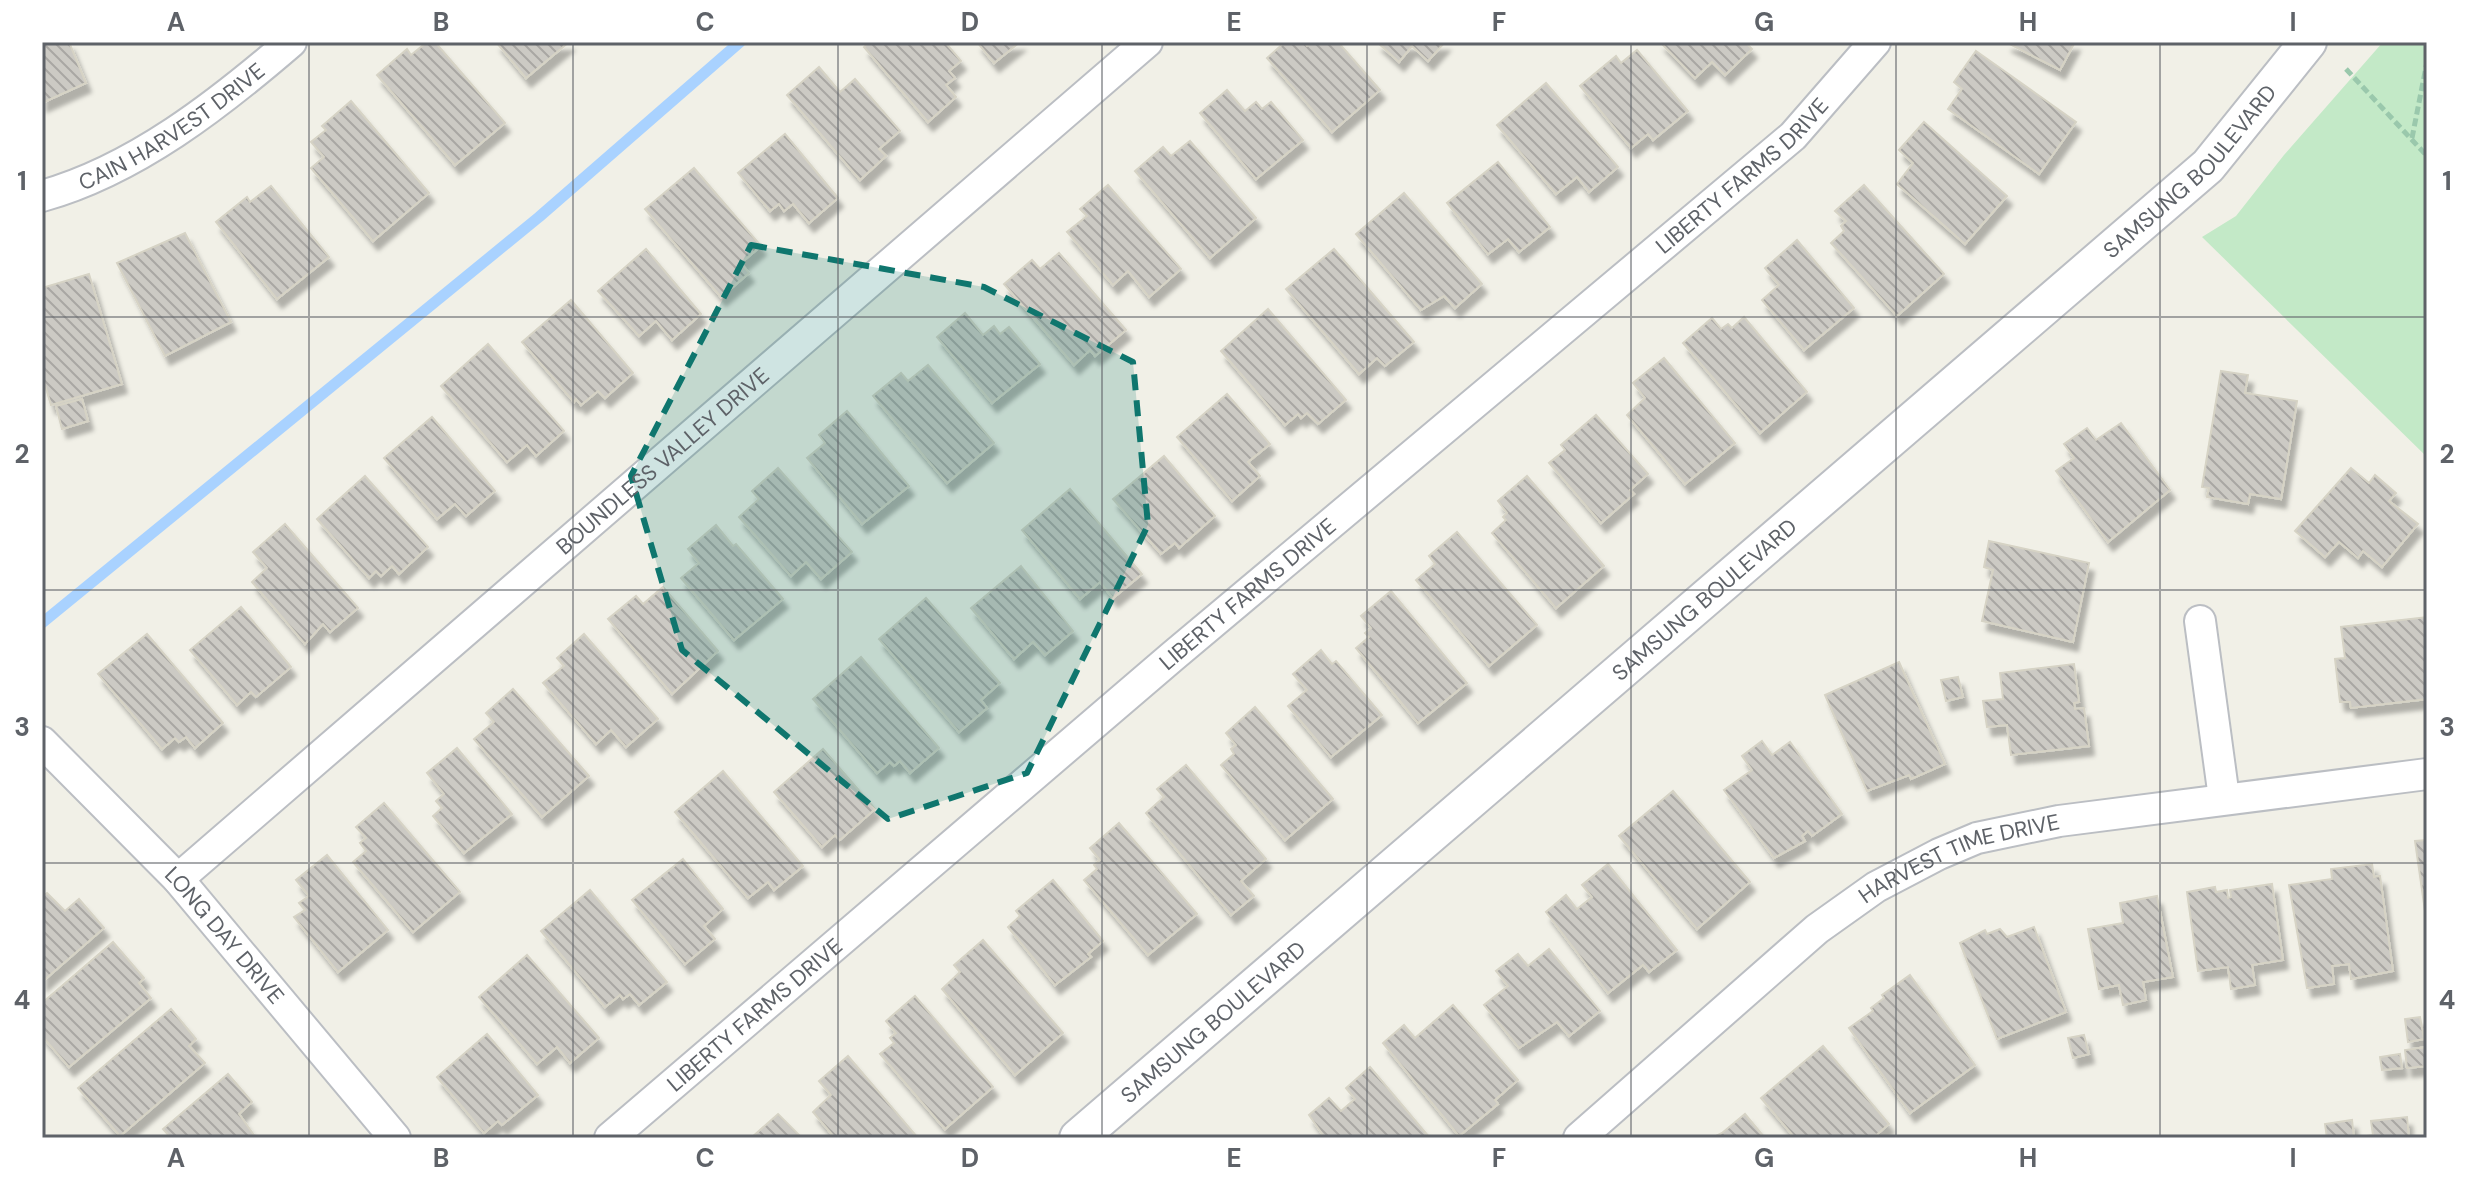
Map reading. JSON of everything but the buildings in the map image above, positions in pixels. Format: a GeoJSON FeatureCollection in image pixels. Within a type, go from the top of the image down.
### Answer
{"type":"FeatureCollection","features":[{"type":"Feature","properties":{"kind":"street","name":"CAIN HARVEST DRIVE"},"geometry":{"type":"LineString","coordinates":[[42,196],[61,191],[162,142],[291,42]]}},
{"type":"Feature","properties":{"kind":"street","name":"BOUNDLESS VALLEY DRIVE"},"geometry":{"type":"LineString","coordinates":[[178,879],[1147,42]]}},
{"type":"Feature","properties":{"kind":"street","name":"LIBERTY FARMS DRIVE"},"geometry":{"type":"LineString","coordinates":[[610,1138],[1173,656],[1793,136],[1875,42]]}},
{"type":"Feature","properties":{"kind":"street","name":"SAMSUNG BOULEVARD"},"geometry":{"type":"LineString","coordinates":[[1078,1138],[2208,166],[2308,42]]}},
{"type":"Feature","properties":{"kind":"street"},"geometry":{"type":"LineString","coordinates":[[2200,621],[2224,798]]}},
{"type":"Feature","properties":{"kind":"street","name":"LONG DAY DRIVE"},"geometry":{"type":"LineString","coordinates":[[42,742],[178,879],[395,1138]]}},
{"type":"Feature","properties":{"kind":"street","name":"HARVEST TIME DRIVE"},"geometry":{"type":"LineString","coordinates":[[1579,1138],[1817,929],[1876,887],[1977,838],[2059,821],[2427,774]]}},
{"type":"Feature","properties":{"kind":"path"},"geometry":{"type":"LineString","coordinates":[[2412,139],[2427,62]]}},
{"type":"Feature","properties":{"kind":"path"},"geometry":{"type":"LineString","coordinates":[[2346,69],[2427,156]]}},
{"type":"Feature","properties":{"kind":"highlighted area"},"geometry":{"type":"Polygon","coordinates":[[[751,245],[984,287],[1133,362],[1148,525],[1027,773],[888,819],[682,650],[631,476],[751,245]]]}},
{"type":"Feature","properties":{"kind":"green space"},"geometry":{"type":"Polygon","coordinates":[[[2383,42],[2427,42],[2427,457],[2202,237],[2236,216],[2284,155],[2383,42]]]}},
{"type":"Feature","properties":{"kind":"waterway"},"geometry":{"type":"LineString","coordinates":[[42,623],[539,217],[740,42]]}}]}
